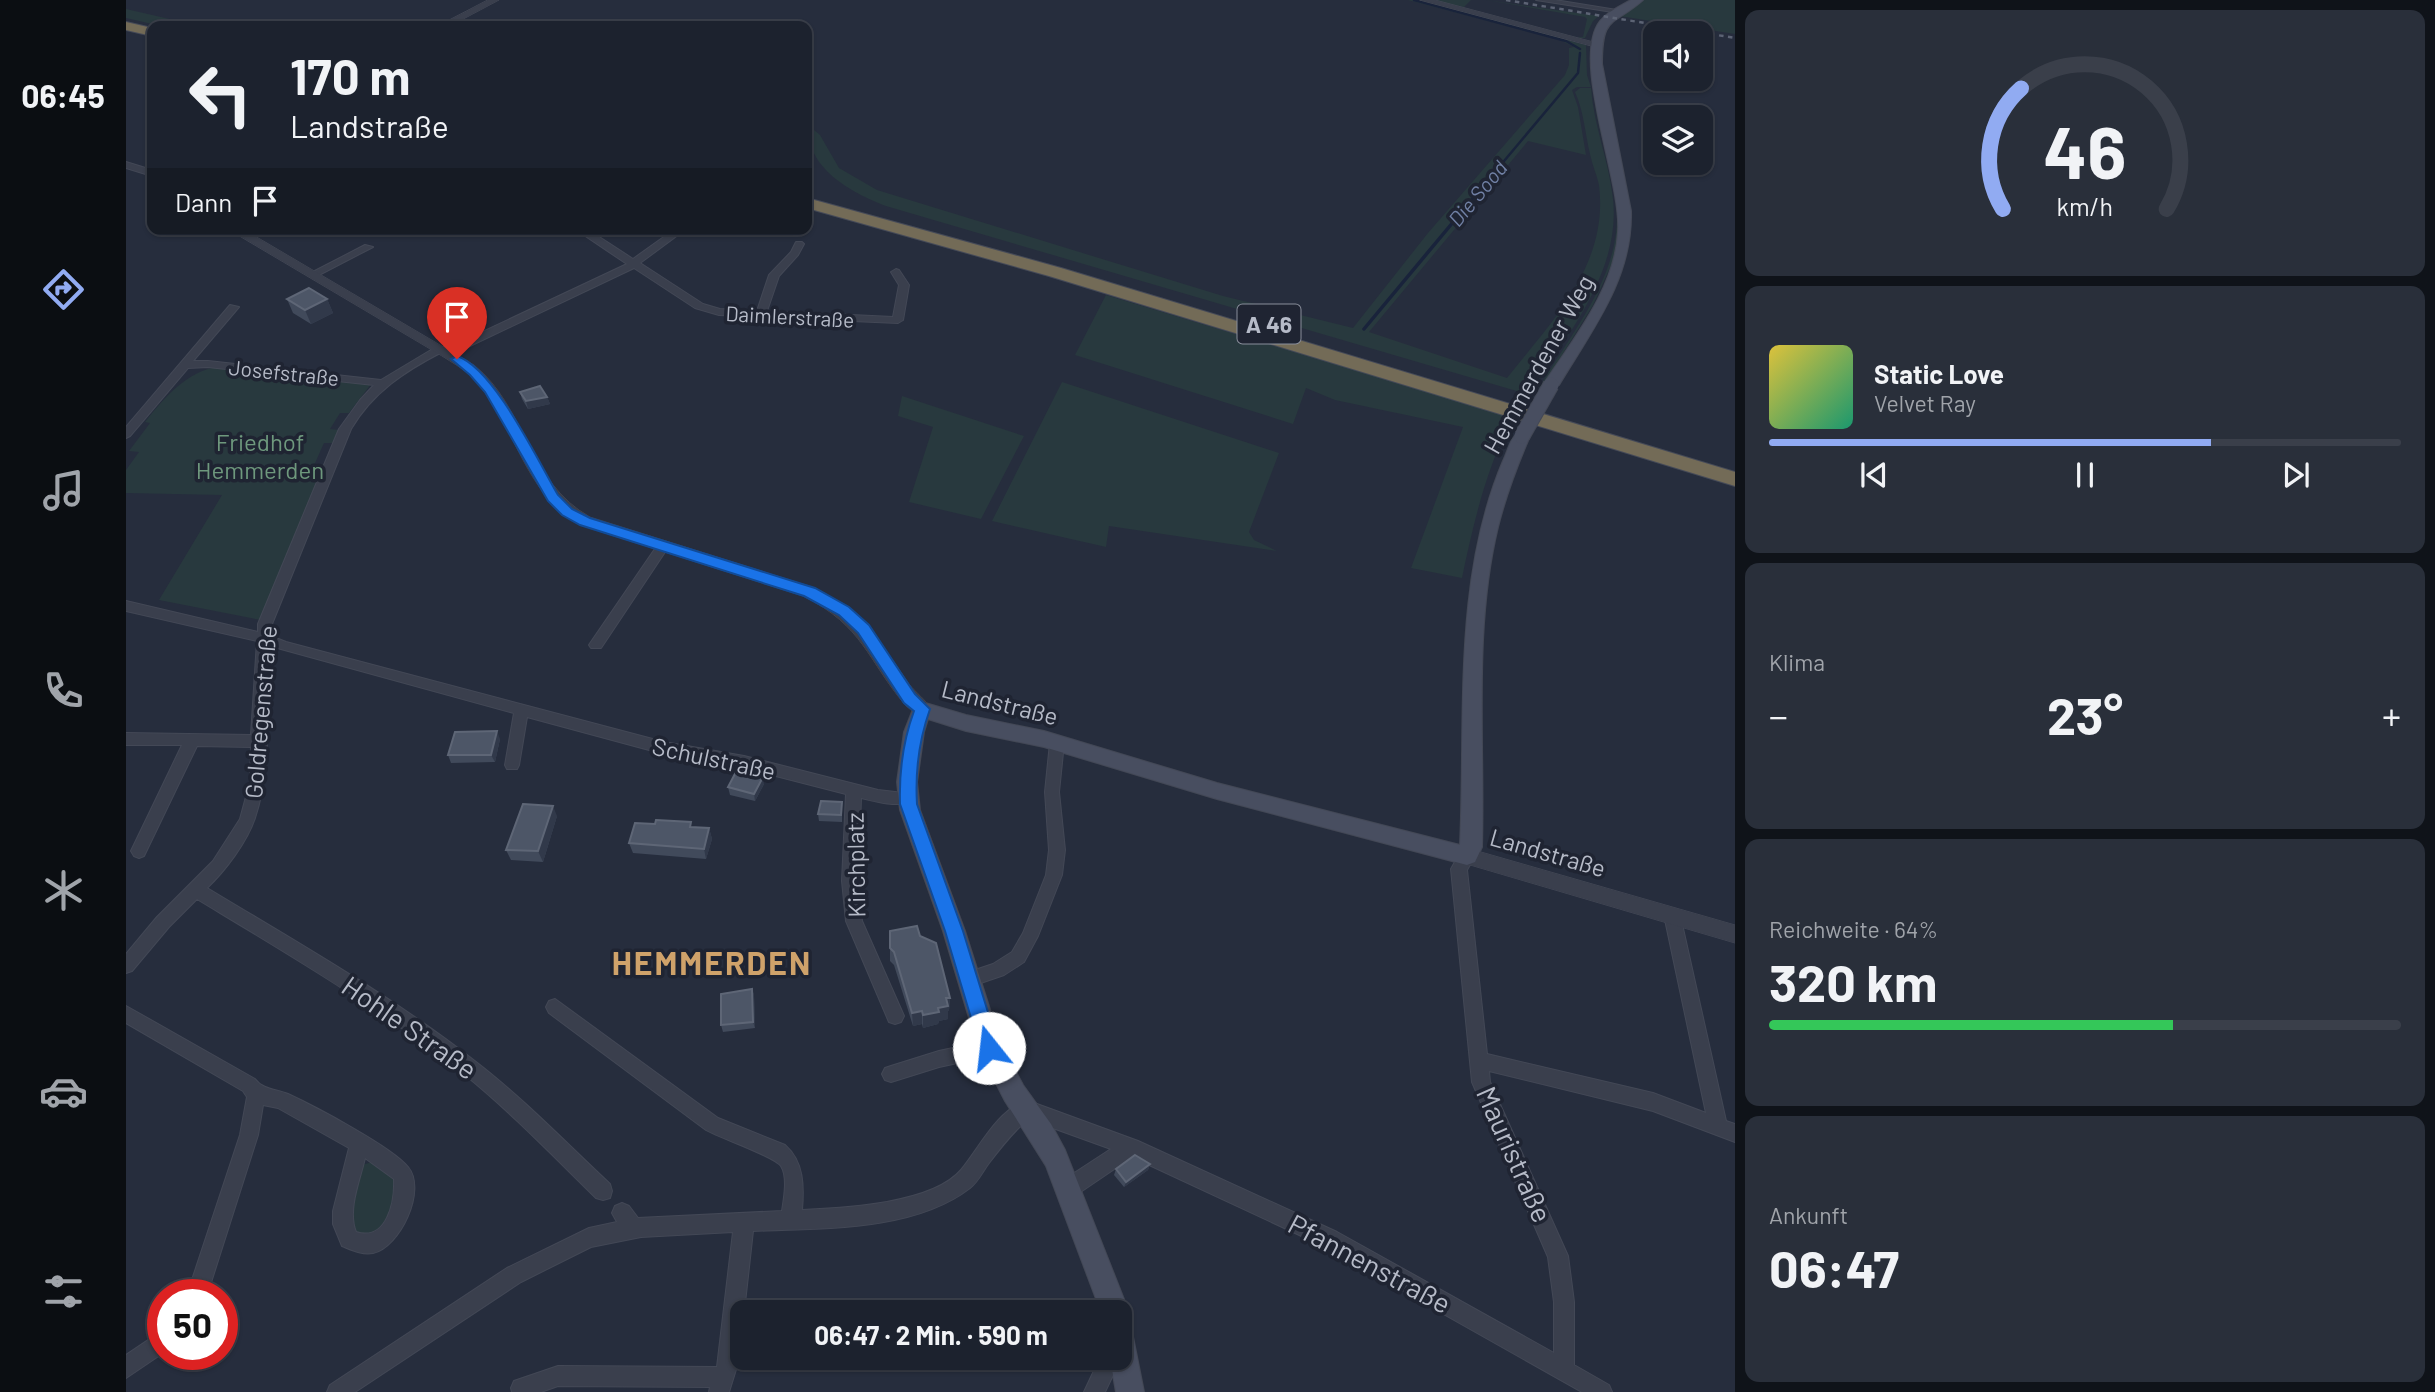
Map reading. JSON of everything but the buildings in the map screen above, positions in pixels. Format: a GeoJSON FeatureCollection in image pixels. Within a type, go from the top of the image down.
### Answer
{"type":"FeatureCollection","features":[{"type":"Feature","properties":{"kind":"highway"},"geometry":{"type":"LineString","coordinates":[[126,26],[147,31]]}},
{"type":"Feature","properties":{"kind":"highway"},"geometry":{"type":"LineString","coordinates":[[126,35],[147,40]]}},
{"type":"Feature","properties":{"kind":"highway","name":"A 46"},"geometry":{"type":"LineString","coordinates":[[812,194],[1074,267],[1735,464]]}},
{"type":"Feature","properties":{"kind":"highway","name":"A 46"},"geometry":{"type":"LineString","coordinates":[[812,204],[1144,299],[1735,479]]}},
{"type":"Feature","properties":{"kind":"main road"},"geometry":{"type":"LineString","coordinates":[[1596,44],[1602,25],[1637,0]]}},
{"type":"Feature","properties":{"kind":"main road","name":"Hemmerdener Weg"},"geometry":{"type":"LineString","coordinates":[[1467,856],[1471,847],[1475,636],[1481,568],[1500,488],[1522,436],[1607,292],[1621,257],[1625,231],[1622,187],[1602,109],[1596,44]]}},
{"type":"Feature","properties":{"kind":"main road"},"geometry":{"type":"LineString","coordinates":[[922,709],[914,732],[907,798],[970,979],[989,1048],[1049,1145],[1069,1188],[1111,1300]]}},
{"type":"Feature","properties":{"kind":"main road","name":"Landstraße"},"geometry":{"type":"LineString","coordinates":[[922,709],[953,720],[1057,743],[1217,791],[1467,856]]}},
{"type":"Feature","properties":{"kind":"main road"},"geometry":{"type":"LineString","coordinates":[[1124,1370],[1130,1392]]}},
{"type":"Feature","properties":{"kind":"street"},"geometry":{"type":"LineString","coordinates":[[453,21],[495,0]]}},
{"type":"Feature","properties":{"kind":"street"},"geometry":{"type":"LineString","coordinates":[[1424,0],[1596,44]]}},
{"type":"Feature","properties":{"kind":"street"},"geometry":{"type":"LineString","coordinates":[[1540,0],[1619,11]]}},
{"type":"Feature","properties":{"kind":"street"},"geometry":{"type":"LineString","coordinates":[[126,165],[147,172]]}},
{"type":"Feature","properties":{"kind":"street","name":"Landstraße"},"geometry":{"type":"LineString","coordinates":[[244,235],[467,366],[486,385],[562,508],[585,521],[809,592],[836,606],[864,629],[910,698],[922,709]]}},
{"type":"Feature","properties":{"kind":"street","name":"Daimlerstraße"},"geometry":{"type":"LineString","coordinates":[[589,235],[706,309],[761,315],[898,320],[904,285],[896,272]]}},
{"type":"Feature","properties":{"kind":"street","name":"Goldregenstraße"},"geometry":{"type":"LineString","coordinates":[[126,966],[158,927],[226,857],[247,820],[257,782],[263,638],[271,607],[342,437],[358,408],[382,383],[443,351],[634,264],[673,235]]}},
{"type":"Feature","properties":{"kind":"street"},"geometry":{"type":"LineString","coordinates":[[761,315],[774,275],[795,253],[799,244]]}},
{"type":"Feature","properties":{"kind":"street"},"geometry":{"type":"LineString","coordinates":[[312,275],[368,247]]}},
{"type":"Feature","properties":{"kind":"street"},"geometry":{"type":"LineString","coordinates":[[126,434],[234,307]]}},
{"type":"Feature","properties":{"kind":"street","name":"Josefstraße"},"geometry":{"type":"LineString","coordinates":[[187,365],[208,364],[382,383]]}},
{"type":"Feature","properties":{"kind":"street"},"geometry":{"type":"LineString","coordinates":[[596,645],[663,546]]}},
{"type":"Feature","properties":{"kind":"street","name":"Schulstraße"},"geometry":{"type":"LineString","coordinates":[[126,606],[263,638],[282,646],[521,712],[664,748],[744,762],[885,797],[907,798]]}},
{"type":"Feature","properties":{"kind":"street"},"geometry":{"type":"LineString","coordinates":[[512,765],[521,712]]}},
{"type":"Feature","properties":{"kind":"street"},"geometry":{"type":"LineString","coordinates":[[126,739],[258,741]]}},
{"type":"Feature","properties":{"kind":"street"},"geometry":{"type":"LineString","coordinates":[[139,851],[192,740]]}},
{"type":"Feature","properties":{"kind":"street"},"geometry":{"type":"LineString","coordinates":[[970,979],[998,970],[1018,957],[1030,936],[1054,875],[1057,850],[1052,792],[1057,743]]}},
{"type":"Feature","properties":{"kind":"street","name":"Kirchplatz"},"geometry":{"type":"LineString","coordinates":[[854,790],[850,881],[854,920],[895,1016]]}},
{"type":"Feature","properties":{"kind":"street","name":"Landstraße"},"geometry":{"type":"LineString","coordinates":[[1467,856],[1735,934]]}},
{"type":"Feature","properties":{"kind":"street","name":"Mauristraße"},"geometry":{"type":"LineString","coordinates":[[1467,856],[1459,869],[1478,1060],[1484,1092],[1558,1256],[1564,1302],[1564,1370]]}},
{"type":"Feature","properties":{"kind":"street","name":"Hohle Straße"},"geometry":{"type":"LineString","coordinates":[[196,890],[368,994],[421,1032],[492,1087],[603,1191]]}},
{"type":"Feature","properties":{"kind":"street"},"geometry":{"type":"LineString","coordinates":[[1672,915],[1727,1129]]}},
{"type":"Feature","properties":{"kind":"street"},"geometry":{"type":"LineString","coordinates":[[555,1007],[712,1124],[731,1135],[785,1155],[793,1168],[796,1184],[791,1221]]}},
{"type":"Feature","properties":{"kind":"street"},"geometry":{"type":"LineString","coordinates":[[126,1014],[248,1085],[256,1095],[283,1101],[359,1146],[399,1170],[405,1184],[398,1220],[383,1239],[368,1244],[349,1239],[343,1224],[359,1146]]}},
{"type":"Feature","properties":{"kind":"street"},"geometry":{"type":"LineString","coordinates":[[891,1074],[939,1059],[989,1048]]}},
{"type":"Feature","properties":{"kind":"street"},"geometry":{"type":"LineString","coordinates":[[1478,1060],[1633,1097],[1727,1129]]}},
{"type":"Feature","properties":{"kind":"street"},"geometry":{"type":"LineString","coordinates":[[202,1279],[248,1135],[256,1095]]}},
{"type":"Feature","properties":{"kind":"street"},"geometry":{"type":"LineString","coordinates":[[337,1392],[535,1263],[628,1220],[744,1223],[791,1221],[846,1217],[908,1207],[945,1194],[972,1173],[1004,1128],[1026,1109],[1131,1147]]}},
{"type":"Feature","properties":{"kind":"street"},"geometry":{"type":"LineString","coordinates":[[1069,1188],[1131,1147]]}},
{"type":"Feature","properties":{"kind":"street","name":"Pfannenstraße"},"geometry":{"type":"LineString","coordinates":[[1131,1147],[1347,1247],[1602,1392]]}},
{"type":"Feature","properties":{"kind":"street"},"geometry":{"type":"LineString","coordinates":[[521,1388],[558,1376],[721,1385],[744,1223]]}},
{"type":"Feature","properties":{"kind":"street"},"geometry":{"type":"LineString","coordinates":[[126,1368],[147,1352]]}},
{"type":"Feature","properties":{"kind":"street"},"geometry":{"type":"LineString","coordinates":[[1094,1392],[1105,1370]]}},
{"type":"Feature","properties":{"kind":"green space"},"geometry":{"type":"Polygon","coordinates":[[[1408,0],[1419,0],[1586,45],[1587,75],[1591,87],[1577,87],[1572,90],[1578,107],[1586,155],[1528,141],[1369,332],[1507,378],[1574,290],[1595,241],[1600,214],[1599,185],[1575,92],[1580,88],[1591,88],[1613,199],[1613,226],[1608,252],[1600,278],[1588,302],[1530,395],[886,206],[858,194],[833,177],[812,148],[812,128],[820,135],[839,168],[877,190],[1223,296],[1353,328],[1428,233],[1565,75],[1569,65],[1569,48],[1574,47],[1560,40],[1408,0]]]}},
{"type":"Feature","properties":{"kind":"green space"},"geometry":{"type":"Polygon","coordinates":[[[1430,0],[1471,0],[1463,8],[1527,25],[1430,0]]]}},
{"type":"Feature","properties":{"kind":"green space"},"geometry":{"type":"Polygon","coordinates":[[[1486,0],[1599,16],[1593,21],[1585,38],[1576,37],[1583,37],[1587,19],[1585,17],[1486,0]]]}},
{"type":"Feature","properties":{"kind":"green space"},"geometry":{"type":"Polygon","coordinates":[[[1644,0],[1735,0],[1735,34],[1713,31],[1713,21],[1651,21],[1619,16],[1644,0]]]}},
{"type":"Feature","properties":{"kind":"green space"},"geometry":{"type":"Polygon","coordinates":[[[126,9],[178,21],[147,23],[126,18],[126,9]]]}},
{"type":"Feature","properties":{"kind":"green space"},"geometry":{"type":"Polygon","coordinates":[[[1594,90],[1620,215],[1615,257],[1593,305],[1541,389],[1539,388],[1593,300],[1612,252],[1617,227],[1616,201],[1597,118],[1594,90]]]}},
{"type":"Feature","properties":{"kind":"green space"},"geometry":{"type":"Polygon","coordinates":[[[1106,295],[1512,417],[1482,496],[1462,578],[1411,568],[1463,427],[1335,400],[1306,388],[1293,424],[1075,355],[1106,295]]]}},
{"type":"Feature","properties":{"kind":"green space","name":"Friedhof Hemmerden"},"geometry":{"type":"Polygon","coordinates":[[[218,367],[371,384],[349,413],[340,413],[330,429],[339,430],[334,443],[324,443],[307,481],[318,482],[261,620],[159,600],[222,495],[126,493],[126,470],[139,452],[129,451],[150,423],[145,422],[168,395],[186,380],[207,369],[218,367]]]}},
{"type":"Feature","properties":{"kind":"green space"},"geometry":{"type":"Polygon","coordinates":[[[1062,382],[1279,453],[1249,532],[1254,540],[1277,551],[1109,526],[1106,547],[992,521],[1062,382]]]}},
{"type":"Feature","properties":{"kind":"green space"},"geometry":{"type":"Polygon","coordinates":[[[902,396],[1024,436],[981,519],[909,502],[933,427],[898,416],[902,396]]]}},
{"type":"Feature","properties":{"kind":"green space"},"geometry":{"type":"Polygon","coordinates":[[[372,1162],[394,1176],[395,1196],[388,1217],[371,1237],[351,1233],[351,1202],[362,1165],[372,1162]]]}},
{"type":"Feature","properties":{"kind":"waterway","name":"Die Sood"},"geometry":{"type":"LineString","coordinates":[[1414,0],[1566,41],[1580,49]]}},
{"type":"Feature","properties":{"kind":"waterway","name":"Die Sood"},"geometry":{"type":"LineString","coordinates":[[1452,223],[1578,73],[1580,53]]}},
{"type":"Feature","properties":{"kind":"waterway","name":"Die Sood"},"geometry":{"type":"LineString","coordinates":[[1364,329],[1454,221]]}},
{"type":"Feature","properties":{"kind":"railway"},"geometry":{"type":"LineString","coordinates":[[1506,0],[1735,38]]}},
{"type":"Feature","properties":{"kind":"district","name":"HEMMERDEN"},"geometry":{"type":"Point","coordinates":[712,962]}},
{"type":"Feature","properties":{"kind":"route"},"geometry":{"type":"LineString","coordinates":[[457,359],[474,372],[490,391],[514,427],[553,498],[572,516],[809,592],[844,611],[864,629],[910,698],[922,709],[914,732],[907,782],[908,804],[970,979],[989,1048]]}}]}
